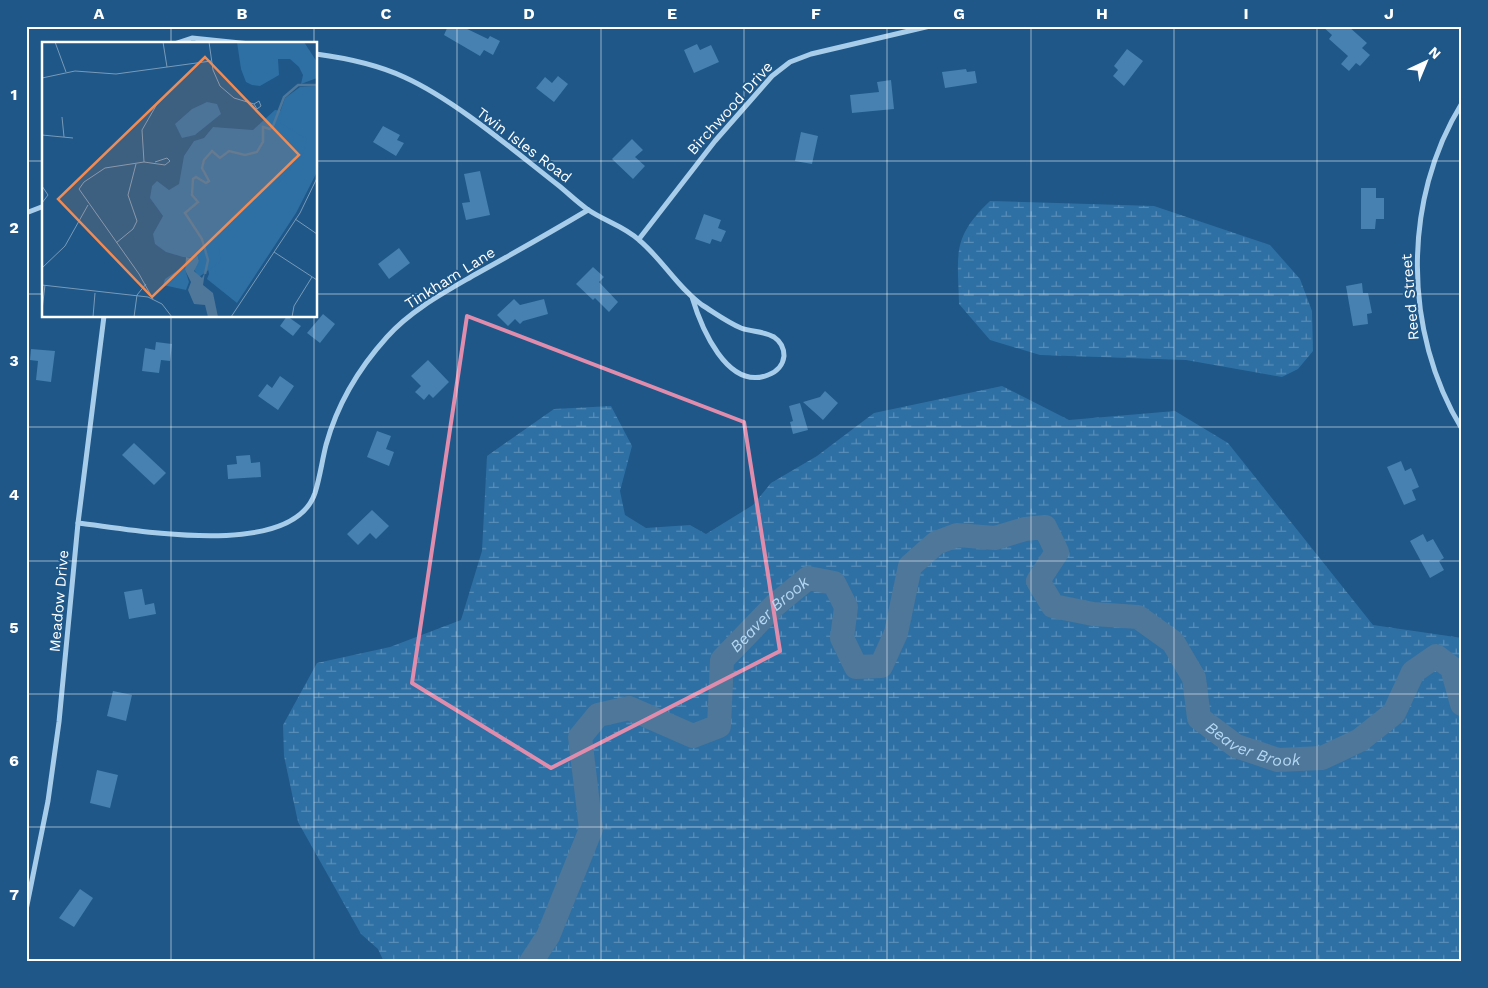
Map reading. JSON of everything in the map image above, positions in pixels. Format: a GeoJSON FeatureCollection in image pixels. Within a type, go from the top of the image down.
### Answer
{"type":"FeatureCollection","features":[{"type":"Feature","properties":{"kind":"street","name":"Birchwood Drive"},"geometry":{"type":"LineString","coordinates":[[639,239],[715,141],[772,76],[790,62],[811,54],[930,26]]}},
{"type":"Feature","properties":{"kind":"street"},"geometry":{"type":"LineString","coordinates":[[180,42],[192,38],[231,42]]}},
{"type":"Feature","properties":{"kind":"street","name":"Twin Isles Road"},"geometry":{"type":"LineString","coordinates":[[318,54],[359,61],[402,76],[430,90],[492,135],[588,210],[639,239],[692,298],[726,321],[776,338],[782,346],[784,354],[783,363],[778,369],[766,376],[758,377],[740,373],[719,356],[706,336],[692,298]]}},
{"type":"Feature","properties":{"kind":"street","name":"Reed Street"},"geometry":{"type":"LineString","coordinates":[[1462,103],[1445,134],[1428,180],[1416,258],[1423,325],[1431,362],[1443,394],[1462,429]]}},
{"type":"Feature","properties":{"kind":"street"},"geometry":{"type":"LineString","coordinates":[[26,213],[42,207]]}},
{"type":"Feature","properties":{"kind":"street","name":"Tinkham Lane"},"geometry":{"type":"LineString","coordinates":[[78,523],[206,536],[237,536],[268,531],[302,514],[314,495],[336,415],[363,367],[387,336],[435,298],[588,210]]}},
{"type":"Feature","properties":{"kind":"street","name":"Meadow Drive"},"geometry":{"type":"LineString","coordinates":[[26,910],[29,886],[48,801],[59,722],[78,523],[104,318]]}},
{"type":"Feature","properties":{"kind":"highlighted area"},"geometry":{"type":"Polygon","coordinates":[[[467,316],[744,422],[780,651],[551,768],[412,683],[467,316]]]}},
{"type":"Feature","properties":{"kind":"green space"},"geometry":{"type":"Polygon","coordinates":[[[990,201],[1154,206],[1270,245],[1300,279],[1312,311],[1313,351],[1298,369],[1282,377],[1186,360],[1040,355],[990,340],[959,304],[958,260],[959,248],[963,237],[977,214],[990,201]]]}},
{"type":"Feature","properties":{"kind":"green space"},"geometry":{"type":"Polygon","coordinates":[[[1002,386],[1069,420],[1175,411],[1228,443],[1373,625],[1462,638],[1462,962],[384,962],[378,949],[361,934],[298,822],[284,756],[283,725],[317,663],[390,647],[461,620],[482,551],[487,456],[554,409],[611,406],[632,446],[620,491],[625,515],[646,528],[690,525],[706,534],[753,505],[771,483],[817,456],[874,413],[1002,386]]]}},
{"type":"Feature","properties":{"kind":"building"},"geometry":{"type":"Polygon","coordinates":[[[448,26],[461,26],[488,39],[490,36],[500,41],[493,55],[484,50],[480,56],[444,35],[448,26]]]}},
{"type":"Feature","properties":{"kind":"building"},"geometry":{"type":"Polygon","coordinates":[[[1322,26],[1348,26],[1367,43],[1362,48],[1370,55],[1360,66],[1356,63],[1349,71],[1341,64],[1348,56],[1329,39],[1332,35],[1322,26]]]}},
{"type":"Feature","properties":{"kind":"building"},"geometry":{"type":"Polygon","coordinates":[[[697,44],[700,50],[711,45],[719,62],[694,73],[684,50],[697,44]]]}},
{"type":"Feature","properties":{"kind":"building"},"geometry":{"type":"Polygon","coordinates":[[[1127,49],[1143,61],[1124,86],[1113,76],[1118,70],[1114,66],[1127,49]]]}},
{"type":"Feature","properties":{"kind":"building"},"geometry":{"type":"Polygon","coordinates":[[[966,69],[967,72],[975,71],[977,83],[945,88],[942,72],[966,69]]]}},
{"type":"Feature","properties":{"kind":"building"},"geometry":{"type":"Polygon","coordinates":[[[558,76],[568,84],[554,102],[536,88],[545,77],[552,83],[558,76]]]}},
{"type":"Feature","properties":{"kind":"building"},"geometry":{"type":"Polygon","coordinates":[[[891,80],[894,109],[852,113],[850,95],[879,92],[877,82],[891,80]]]}},
{"type":"Feature","properties":{"kind":"building"},"geometry":{"type":"Polygon","coordinates":[[[383,126],[400,135],[397,140],[404,143],[396,156],[373,142],[383,126]]]}},
{"type":"Feature","properties":{"kind":"building"},"geometry":{"type":"Polygon","coordinates":[[[801,132],[818,136],[812,164],[795,161],[801,132]]]}},
{"type":"Feature","properties":{"kind":"building"},"geometry":{"type":"Polygon","coordinates":[[[632,139],[643,150],[635,157],[645,166],[633,179],[612,159],[632,139]]]}},
{"type":"Feature","properties":{"kind":"building"},"geometry":{"type":"Polygon","coordinates":[[[480,171],[490,215],[466,220],[462,203],[470,202],[464,174],[480,171]]]}},
{"type":"Feature","properties":{"kind":"building"},"geometry":{"type":"Polygon","coordinates":[[[1361,188],[1376,188],[1376,198],[1384,198],[1384,219],[1376,219],[1375,229],[1361,229],[1361,188]]]}},
{"type":"Feature","properties":{"kind":"building"},"geometry":{"type":"Polygon","coordinates":[[[704,214],[721,220],[718,228],[726,231],[721,242],[712,239],[710,244],[695,239],[704,214]]]}},
{"type":"Feature","properties":{"kind":"building"},"geometry":{"type":"Polygon","coordinates":[[[399,248],[410,263],[389,279],[378,264],[399,248]]]}},
{"type":"Feature","properties":{"kind":"building"},"geometry":{"type":"Polygon","coordinates":[[[593,267],[604,277],[599,282],[618,302],[609,312],[595,298],[593,300],[576,284],[593,267]]]}},
{"type":"Feature","properties":{"kind":"building"},"geometry":{"type":"Polygon","coordinates":[[[1362,283],[1363,293],[1368,293],[1372,313],[1367,314],[1368,324],[1353,326],[1346,286],[1362,283]]]}},
{"type":"Feature","properties":{"kind":"building"},"geometry":{"type":"Polygon","coordinates":[[[514,299],[520,305],[544,299],[548,314],[523,321],[520,324],[515,319],[508,326],[497,315],[514,299]]]}},
{"type":"Feature","properties":{"kind":"building"},"geometry":{"type":"Polygon","coordinates":[[[323,314],[335,324],[320,343],[307,333],[323,314]]]}},
{"type":"Feature","properties":{"kind":"building"},"geometry":{"type":"Polygon","coordinates":[[[286,318],[290,318],[301,326],[293,336],[280,326],[286,318]]]}},
{"type":"Feature","properties":{"kind":"building"},"geometry":{"type":"Polygon","coordinates":[[[156,342],[172,344],[170,361],[161,360],[159,373],[142,371],[145,348],[155,350],[156,342]]]}},
{"type":"Feature","properties":{"kind":"building"},"geometry":{"type":"Polygon","coordinates":[[[31,349],[55,351],[51,382],[36,380],[38,361],[30,360],[31,349]]]}},
{"type":"Feature","properties":{"kind":"building"},"geometry":{"type":"Polygon","coordinates":[[[428,360],[449,382],[433,398],[429,394],[424,400],[415,392],[421,386],[411,376],[428,360]]]}},
{"type":"Feature","properties":{"kind":"building"},"geometry":{"type":"Polygon","coordinates":[[[280,376],[294,386],[278,410],[258,396],[267,384],[272,388],[280,376]]]}},
{"type":"Feature","properties":{"kind":"building"},"geometry":{"type":"Polygon","coordinates":[[[825,391],[838,403],[823,420],[803,402],[820,397],[825,391]]]}},
{"type":"Feature","properties":{"kind":"building"},"geometry":{"type":"Polygon","coordinates":[[[800,403],[808,430],[793,434],[790,422],[793,421],[789,406],[800,403]]]}},
{"type":"Feature","properties":{"kind":"building"},"geometry":{"type":"Polygon","coordinates":[[[377,431],[391,436],[386,449],[394,452],[389,466],[367,457],[377,431]]]}},
{"type":"Feature","properties":{"kind":"building"},"geometry":{"type":"Polygon","coordinates":[[[134,443],[166,473],[154,485],[122,455],[134,443]]]}},
{"type":"Feature","properties":{"kind":"building"},"geometry":{"type":"Polygon","coordinates":[[[250,455],[251,463],[260,462],[261,477],[228,479],[227,465],[237,464],[236,456],[250,455]]]}},
{"type":"Feature","properties":{"kind":"building"},"geometry":{"type":"Polygon","coordinates":[[[1401,461],[1405,471],[1411,468],[1419,487],[1412,490],[1416,500],[1404,505],[1387,467],[1401,461]]]}},
{"type":"Feature","properties":{"kind":"building"},"geometry":{"type":"Polygon","coordinates":[[[372,510],[389,526],[376,539],[370,533],[358,545],[347,534],[372,510]]]}},
{"type":"Feature","properties":{"kind":"building"},"geometry":{"type":"Polygon","coordinates":[[[1423,534],[1427,542],[1433,539],[1444,558],[1439,561],[1444,570],[1430,578],[1410,541],[1423,534]]]}},
{"type":"Feature","properties":{"kind":"building"},"geometry":{"type":"Polygon","coordinates":[[[142,589],[145,605],[154,603],[156,614],[129,619],[124,592],[142,589]]]}},
{"type":"Feature","properties":{"kind":"building"},"geometry":{"type":"Polygon","coordinates":[[[113,691],[132,695],[126,721],[107,716],[113,691]]]}},
{"type":"Feature","properties":{"kind":"building"},"geometry":{"type":"Polygon","coordinates":[[[97,770],[118,775],[110,808],[90,803],[97,770]]]}},
{"type":"Feature","properties":{"kind":"building"},"geometry":{"type":"Polygon","coordinates":[[[80,889],[93,898],[74,927],[59,918],[80,889]]]}},
{"type":"Feature","properties":{"kind":"waterway","name":"Beaver Brook"},"geometry":{"type":"LineString","coordinates":[[531,962],[548,936],[591,829],[580,737],[598,715],[629,708],[693,736],[719,726],[722,660],[775,605],[808,578],[834,583],[846,607],[842,638],[856,667],[881,666],[896,633],[910,566],[936,543],[957,535],[995,538],[1025,529],[1045,527],[1057,552],[1038,581],[1053,606],[1093,614],[1138,617],[1173,642],[1194,678],[1199,718],[1236,746],[1278,760],[1322,758],[1360,740],[1394,713],[1413,672],[1436,656],[1452,668],[1462,704]]}}]}
